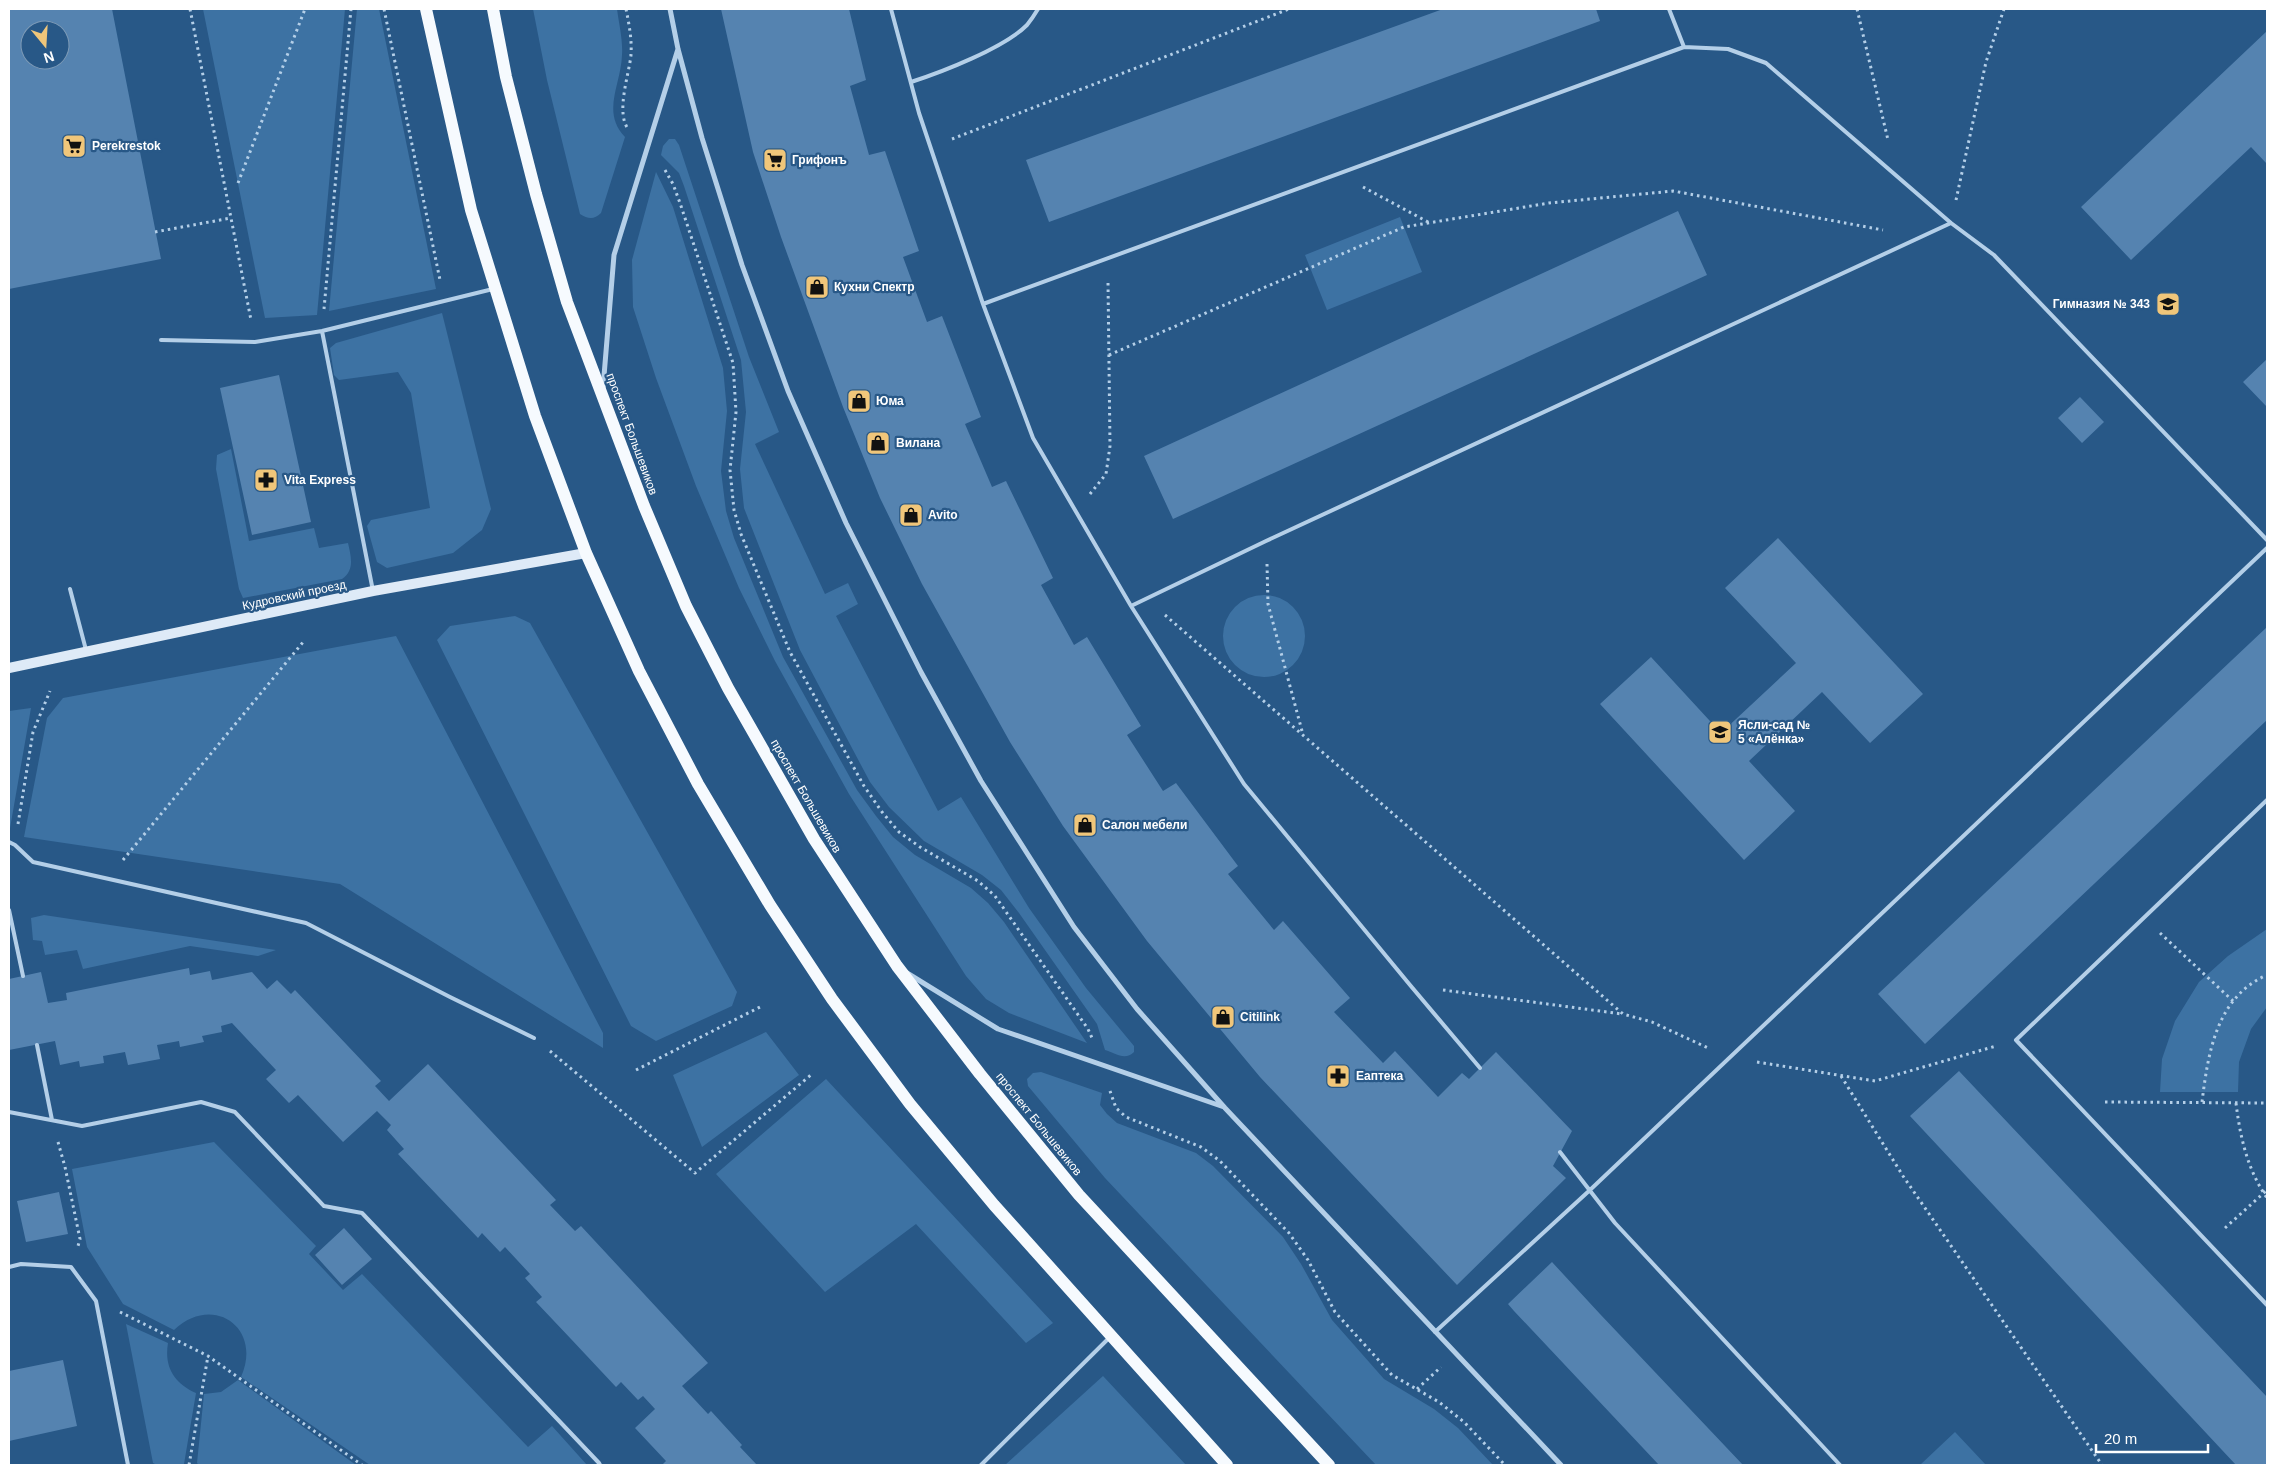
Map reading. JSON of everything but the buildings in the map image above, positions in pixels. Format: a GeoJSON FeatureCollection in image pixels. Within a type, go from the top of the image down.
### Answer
{"type":"FeatureCollection","features":[{"type":"Feature","properties":{"kind":"main road"},"geometry":{"type":"LineString","coordinates":[[426,9],[471,210],[535,416],[586,553],[639,671],[698,784],[770,905],[832,999],[910,1104],[994,1205],[1227,1465]]}},
{"type":"Feature","properties":{"kind":"main road","name":"проспект Большевиков"},"geometry":{"type":"LineString","coordinates":[[493,9],[506,77],[536,194],[568,302],[644,506],[686,606],[728,688],[814,839],[896,966],[980,1074],[1079,1195],[1329,1465]]}},
{"type":"Feature","properties":{"kind":"street"},"geometry":{"type":"LineString","coordinates":[[670,9],[678,49],[702,138],[742,265],[788,391],[846,523],[921,672],[981,781],[1074,927],[1137,1010],[1225,1108],[1560,1465]]}},
{"type":"Feature","properties":{"kind":"street"},"geometry":{"type":"LineString","coordinates":[[603,394],[614,255],[678,49]]}},
{"type":"Feature","properties":{"kind":"street","name":"Кудровский проезд"},"geometry":{"type":"LineString","coordinates":[[9,668],[373,590],[586,553]]}},
{"type":"Feature","properties":{"kind":"street"},"geometry":{"type":"LineString","coordinates":[[896,966],[998,1029],[1225,1108]]}},
{"type":"Feature","properties":{"kind":"lane"},"geometry":{"type":"LineString","coordinates":[[891,9],[930,147],[983,304],[1033,438],[1131,606],[1244,784],[1480,1068]]}},
{"type":"Feature","properties":{"kind":"lane"},"geometry":{"type":"LineString","coordinates":[[911,82],[946,70],[1009,38],[1027,25],[1038,9]]}},
{"type":"Feature","properties":{"kind":"lane"},"geometry":{"type":"LineString","coordinates":[[1669,9],[1684,47]]}},
{"type":"Feature","properties":{"kind":"lane"},"geometry":{"type":"LineString","coordinates":[[983,304],[1684,47],[1728,49],[1766,63],[1951,223],[1994,255],[2267,540]]}},
{"type":"Feature","properties":{"kind":"lane"},"geometry":{"type":"LineString","coordinates":[[1131,606],[1951,223]]}},
{"type":"Feature","properties":{"kind":"lane"},"geometry":{"type":"LineString","coordinates":[[161,340],[255,342],[322,330],[495,289]]}},
{"type":"Feature","properties":{"kind":"lane"},"geometry":{"type":"LineString","coordinates":[[322,330],[373,590]]}},
{"type":"Feature","properties":{"kind":"lane"},"geometry":{"type":"LineString","coordinates":[[1435,1332],[1590,1190],[2267,548]]}},
{"type":"Feature","properties":{"kind":"lane"},"geometry":{"type":"LineString","coordinates":[[70,589],[86,652]]}},
{"type":"Feature","properties":{"kind":"lane"},"geometry":{"type":"LineString","coordinates":[[2267,800],[2016,1040],[2267,1305]]}},
{"type":"Feature","properties":{"kind":"lane"},"geometry":{"type":"LineString","coordinates":[[9,842],[15,845],[33,862],[306,923],[450,998],[534,1038]]}},
{"type":"Feature","properties":{"kind":"lane"},"geometry":{"type":"LineString","coordinates":[[9,910],[23,976]]}},
{"type":"Feature","properties":{"kind":"lane"},"geometry":{"type":"LineString","coordinates":[[36,1045],[52,1120]]}},
{"type":"Feature","properties":{"kind":"lane"},"geometry":{"type":"LineString","coordinates":[[9,1112],[82,1126],[201,1102],[234,1112],[324,1206],[362,1214],[600,1465]]}},
{"type":"Feature","properties":{"kind":"lane"},"geometry":{"type":"LineString","coordinates":[[1560,1152],[1615,1223],[1840,1465]]}},
{"type":"Feature","properties":{"kind":"lane"},"geometry":{"type":"LineString","coordinates":[[9,1267],[21,1264],[71,1267],[96,1301],[128,1465]]}},
{"type":"Feature","properties":{"kind":"lane"},"geometry":{"type":"LineString","coordinates":[[981,1465],[1112,1335]]}},
{"type":"Feature","properties":{"kind":"path"},"geometry":{"type":"LineString","coordinates":[[190,9],[255,342]]}},
{"type":"Feature","properties":{"kind":"path"},"geometry":{"type":"LineString","coordinates":[[238,183],[305,9]]}},
{"type":"Feature","properties":{"kind":"path"},"geometry":{"type":"LineString","coordinates":[[322,330],[351,9]]}},
{"type":"Feature","properties":{"kind":"path"},"geometry":{"type":"LineString","coordinates":[[384,9],[445,302]]}},
{"type":"Feature","properties":{"kind":"path"},"geometry":{"type":"LineString","coordinates":[[930,147],[1289,9]]}},
{"type":"Feature","properties":{"kind":"path"},"geometry":{"type":"LineString","coordinates":[[1858,9],[1896,176]]}},
{"type":"Feature","properties":{"kind":"path"},"geometry":{"type":"LineString","coordinates":[[1957,196],[1986,62],[2004,9]]}},
{"type":"Feature","properties":{"kind":"path"},"geometry":{"type":"LineString","coordinates":[[1338,174],[1429,222]]}},
{"type":"Feature","properties":{"kind":"path"},"geometry":{"type":"LineString","coordinates":[[1109,355],[1404,227],[1429,222],[1549,203],[1672,191],[1868,228]]}},
{"type":"Feature","properties":{"kind":"path"},"geometry":{"type":"LineString","coordinates":[[155,232],[231,218]]}},
{"type":"Feature","properties":{"kind":"path"},"geometry":{"type":"LineString","coordinates":[[1072,505],[1094,491],[1106,474],[1110,446],[1108,259]]}},
{"type":"Feature","properties":{"kind":"path"},"geometry":{"type":"LineString","coordinates":[[1268,594],[1268,604],[1302,732]]}},
{"type":"Feature","properties":{"kind":"path"},"geometry":{"type":"LineString","coordinates":[[1146,598],[1302,732],[1623,1014]]}},
{"type":"Feature","properties":{"kind":"path"},"geometry":{"type":"LineString","coordinates":[[107,880],[304,641]]}},
{"type":"Feature","properties":{"kind":"path"},"geometry":{"type":"LineString","coordinates":[[15,845],[33,732],[50,692]]}},
{"type":"Feature","properties":{"kind":"path"},"geometry":{"type":"LineString","coordinates":[[2144,918],[2233,1001]]}},
{"type":"Feature","properties":{"kind":"path"},"geometry":{"type":"LineString","coordinates":[[2202,1102],[2207,1060],[2217,1028],[2233,1001],[2260,978],[2267,975]]}},
{"type":"Feature","properties":{"kind":"path"},"geometry":{"type":"LineString","coordinates":[[1410,985],[1623,1014],[1652,1022],[1729,1057],[1875,1081],[2016,1040]]}},
{"type":"Feature","properties":{"kind":"path"},"geometry":{"type":"LineString","coordinates":[[636,1070],[760,1007]]}},
{"type":"Feature","properties":{"kind":"path"},"geometry":{"type":"LineString","coordinates":[[534,1038],[695,1173],[812,1074]]}},
{"type":"Feature","properties":{"kind":"path"},"geometry":{"type":"LineString","coordinates":[[1841,1075],[1903,1176],[2102,1465]]}},
{"type":"Feature","properties":{"kind":"path"},"geometry":{"type":"LineString","coordinates":[[2075,1102],[2267,1103]]}},
{"type":"Feature","properties":{"kind":"path"},"geometry":{"type":"LineString","coordinates":[[2236,1103],[2239,1134],[2248,1161],[2266,1192],[2267,1198]]}},
{"type":"Feature","properties":{"kind":"path"},"geometry":{"type":"LineString","coordinates":[[52,1120],[66,1167],[80,1239],[71,1267]]}},
{"type":"Feature","properties":{"kind":"path"},"geometry":{"type":"LineString","coordinates":[[2208,1243],[2266,1192]]}},
{"type":"Feature","properties":{"kind":"path"},"geometry":{"type":"LineString","coordinates":[[116,1310],[208,1356],[362,1465]]}},
{"type":"Feature","properties":{"kind":"path"},"geometry":{"type":"LineString","coordinates":[[1417,1389],[1456,1354]]}},
{"type":"Feature","properties":{"kind":"path"},"geometry":{"type":"LineString","coordinates":[[189,1465],[208,1356]]}},
{"type":"Feature","properties":{"kind":"shaded area"},"geometry":{"type":"Polygon","coordinates":[[[203,9],[345,9],[317,315],[265,318],[203,9]]]}},
{"type":"Feature","properties":{"kind":"shaded area"},"geometry":{"type":"Polygon","coordinates":[[[357,9],[379,9],[436,289],[329,311],[357,9]]]}},
{"type":"Feature","properties":{"kind":"shaded area"},"geometry":{"type":"Polygon","coordinates":[[[533,9],[617,9],[622,55],[613,108],[618,128],[625,137],[601,213],[593,218],[580,214],[547,80],[533,9]]]}},
{"type":"Feature","properties":{"kind":"shaded area"},"geometry":{"type":"Polygon","coordinates":[[[669,139],[675,139],[679,145],[749,357],[779,432],[755,444],[825,594],[848,583],[858,604],[836,616],[938,811],[961,797],[1029,908],[1086,988],[1134,1046],[1134,1052],[1131,1055],[1124,1056],[1105,1050],[1097,1024],[1001,890],[982,875],[924,841],[889,807],[870,782],[800,650],[744,508],[740,469],[746,412],[741,360],[679,173],[661,155],[663,146],[669,139]]]}},
{"type":"Feature","properties":{"kind":"shaded area"},"geometry":{"type":"Polygon","coordinates":[[[656,172],[673,207],[723,368],[727,411],[721,471],[726,511],[734,538],[783,657],[857,790],[876,816],[893,837],[915,855],[971,888],[988,903],[1004,922],[1087,1043],[1009,1013],[986,999],[966,976],[849,794],[775,661],[739,588],[696,486],[656,378],[633,307],[632,260],[656,172]]]}},
{"type":"Feature","properties":{"kind":"shaded area"},"geometry":{"type":"Polygon","coordinates":[[[1400,217],[1422,272],[1327,310],[1305,255],[1400,217]]]}},
{"type":"Feature","properties":{"kind":"shaded area"},"geometry":{"type":"Polygon","coordinates":[[[442,313],[491,509],[482,530],[453,553],[387,568],[377,562],[367,526],[371,520],[430,508],[411,393],[398,372],[339,380],[334,375],[330,348],[336,343],[442,313]]]}},
{"type":"Feature","properties":{"kind":"shaded area"},"geometry":{"type":"Polygon","coordinates":[[[231,449],[249,541],[314,528],[319,548],[348,543],[351,563],[349,572],[342,579],[243,598],[239,589],[216,469],[217,455],[231,449]]]}},
{"type":"Feature","properties":{"kind":"shaded area"},"geometry":{"type":"Polygon","coordinates":[[[1264,595],[1280,598],[1293,607],[1302,620],[1305,636],[1302,652],[1293,665],[1280,674],[1264,677],[1248,674],[1235,665],[1226,652],[1223,636],[1226,620],[1235,607],[1248,598],[1264,595]]]}},
{"type":"Feature","properties":{"kind":"shaded area"},"geometry":{"type":"Polygon","coordinates":[[[515,616],[530,623],[737,992],[732,1006],[656,1041],[631,1026],[437,640],[450,626],[515,616]]]}},
{"type":"Feature","properties":{"kind":"shaded area"},"geometry":{"type":"Polygon","coordinates":[[[396,636],[603,1033],[603,1048],[340,884],[24,837],[47,718],[63,698],[396,636]]]}},
{"type":"Feature","properties":{"kind":"shaded area"},"geometry":{"type":"Polygon","coordinates":[[[31,708],[9,834],[9,711],[31,708]]]}},
{"type":"Feature","properties":{"kind":"shaded area"},"geometry":{"type":"Polygon","coordinates":[[[44,915],[276,950],[258,956],[190,946],[83,969],[77,950],[45,955],[42,941],[33,940],[31,918],[44,915]]]}},
{"type":"Feature","properties":{"kind":"shaded area"},"geometry":{"type":"Polygon","coordinates":[[[2267,929],[2267,1007],[2251,1029],[2239,1062],[2238,1092],[2160,1092],[2162,1059],[2175,1021],[2199,982],[2228,956],[2267,929]]]}},
{"type":"Feature","properties":{"kind":"shaded area"},"geometry":{"type":"Polygon","coordinates":[[[766,1032],[799,1075],[702,1147],[673,1075],[766,1032]]]}},
{"type":"Feature","properties":{"kind":"shaded area"},"geometry":{"type":"Polygon","coordinates":[[[1041,1072],[1102,1093],[1100,1105],[1117,1123],[1196,1153],[1213,1166],[1283,1237],[1301,1264],[1332,1320],[1384,1379],[1434,1409],[1458,1428],[1493,1465],[1376,1465],[1105,1178],[1028,1086],[1027,1079],[1033,1073],[1041,1072]]]}},
{"type":"Feature","properties":{"kind":"shaded area"},"geometry":{"type":"Polygon","coordinates":[[[826,1079],[1053,1323],[1026,1343],[916,1224],[825,1292],[716,1174],[826,1079]]]}},
{"type":"Feature","properties":{"kind":"shaded area"},"geometry":{"type":"Polygon","coordinates":[[[214,1142],[316,1246],[309,1254],[343,1290],[362,1274],[528,1447],[552,1426],[587,1465],[370,1465],[241,1377],[246,1359],[245,1344],[240,1331],[230,1321],[218,1316],[204,1315],[189,1319],[174,1330],[123,1304],[87,1247],[72,1169],[214,1142]]]}},
{"type":"Feature","properties":{"kind":"shaded area"},"geometry":{"type":"Polygon","coordinates":[[[126,1324],[168,1343],[168,1360],[172,1373],[188,1389],[196,1393],[184,1464],[157,1465],[153,1463],[126,1324]]]}},
{"type":"Feature","properties":{"kind":"shaded area"},"geometry":{"type":"Polygon","coordinates":[[[1103,1376],[1186,1465],[1005,1465],[1103,1376]]]}},
{"type":"Feature","properties":{"kind":"shaded area"},"geometry":{"type":"Polygon","coordinates":[[[238,1380],[356,1465],[199,1465],[197,1463],[204,1394],[221,1392],[238,1380]]]}},
{"type":"Feature","properties":{"kind":"shaded area"},"geometry":{"type":"Polygon","coordinates":[[[1955,1432],[1986,1465],[1920,1465],[1955,1432]]]}},
{"type":"Feature","properties":{"kind":"place","name":"Perekrestok"},"geometry":{"type":"Point","coordinates":[74,146]}},
{"type":"Feature","properties":{"kind":"place","name":"Грифонъ"},"geometry":{"type":"Point","coordinates":[775,160]}},
{"type":"Feature","properties":{"kind":"place","name":"Кухни Спектр"},"geometry":{"type":"Point","coordinates":[817,287]}},
{"type":"Feature","properties":{"kind":"place","name":"Гимназия № 343"},"geometry":{"type":"Point","coordinates":[2168,304]}},
{"type":"Feature","properties":{"kind":"place","name":"Юма"},"geometry":{"type":"Point","coordinates":[859,401]}},
{"type":"Feature","properties":{"kind":"place","name":"Вилана"},"geometry":{"type":"Point","coordinates":[878,443]}},
{"type":"Feature","properties":{"kind":"place","name":"Vita Express"},"geometry":{"type":"Point","coordinates":[266,480]}},
{"type":"Feature","properties":{"kind":"place","name":"Avito"},"geometry":{"type":"Point","coordinates":[911,515]}},
{"type":"Feature","properties":{"kind":"place","name":"Ясли-сад № 5 «Алёнка»"},"geometry":{"type":"Point","coordinates":[1720,732]}},
{"type":"Feature","properties":{"kind":"place","name":"Салон мебели"},"geometry":{"type":"Point","coordinates":[1085,825]}},
{"type":"Feature","properties":{"kind":"place","name":"Citilink"},"geometry":{"type":"Point","coordinates":[1223,1017]}},
{"type":"Feature","properties":{"kind":"place","name":"Еаптека"},"geometry":{"type":"Point","coordinates":[1338,1076]}}]}
